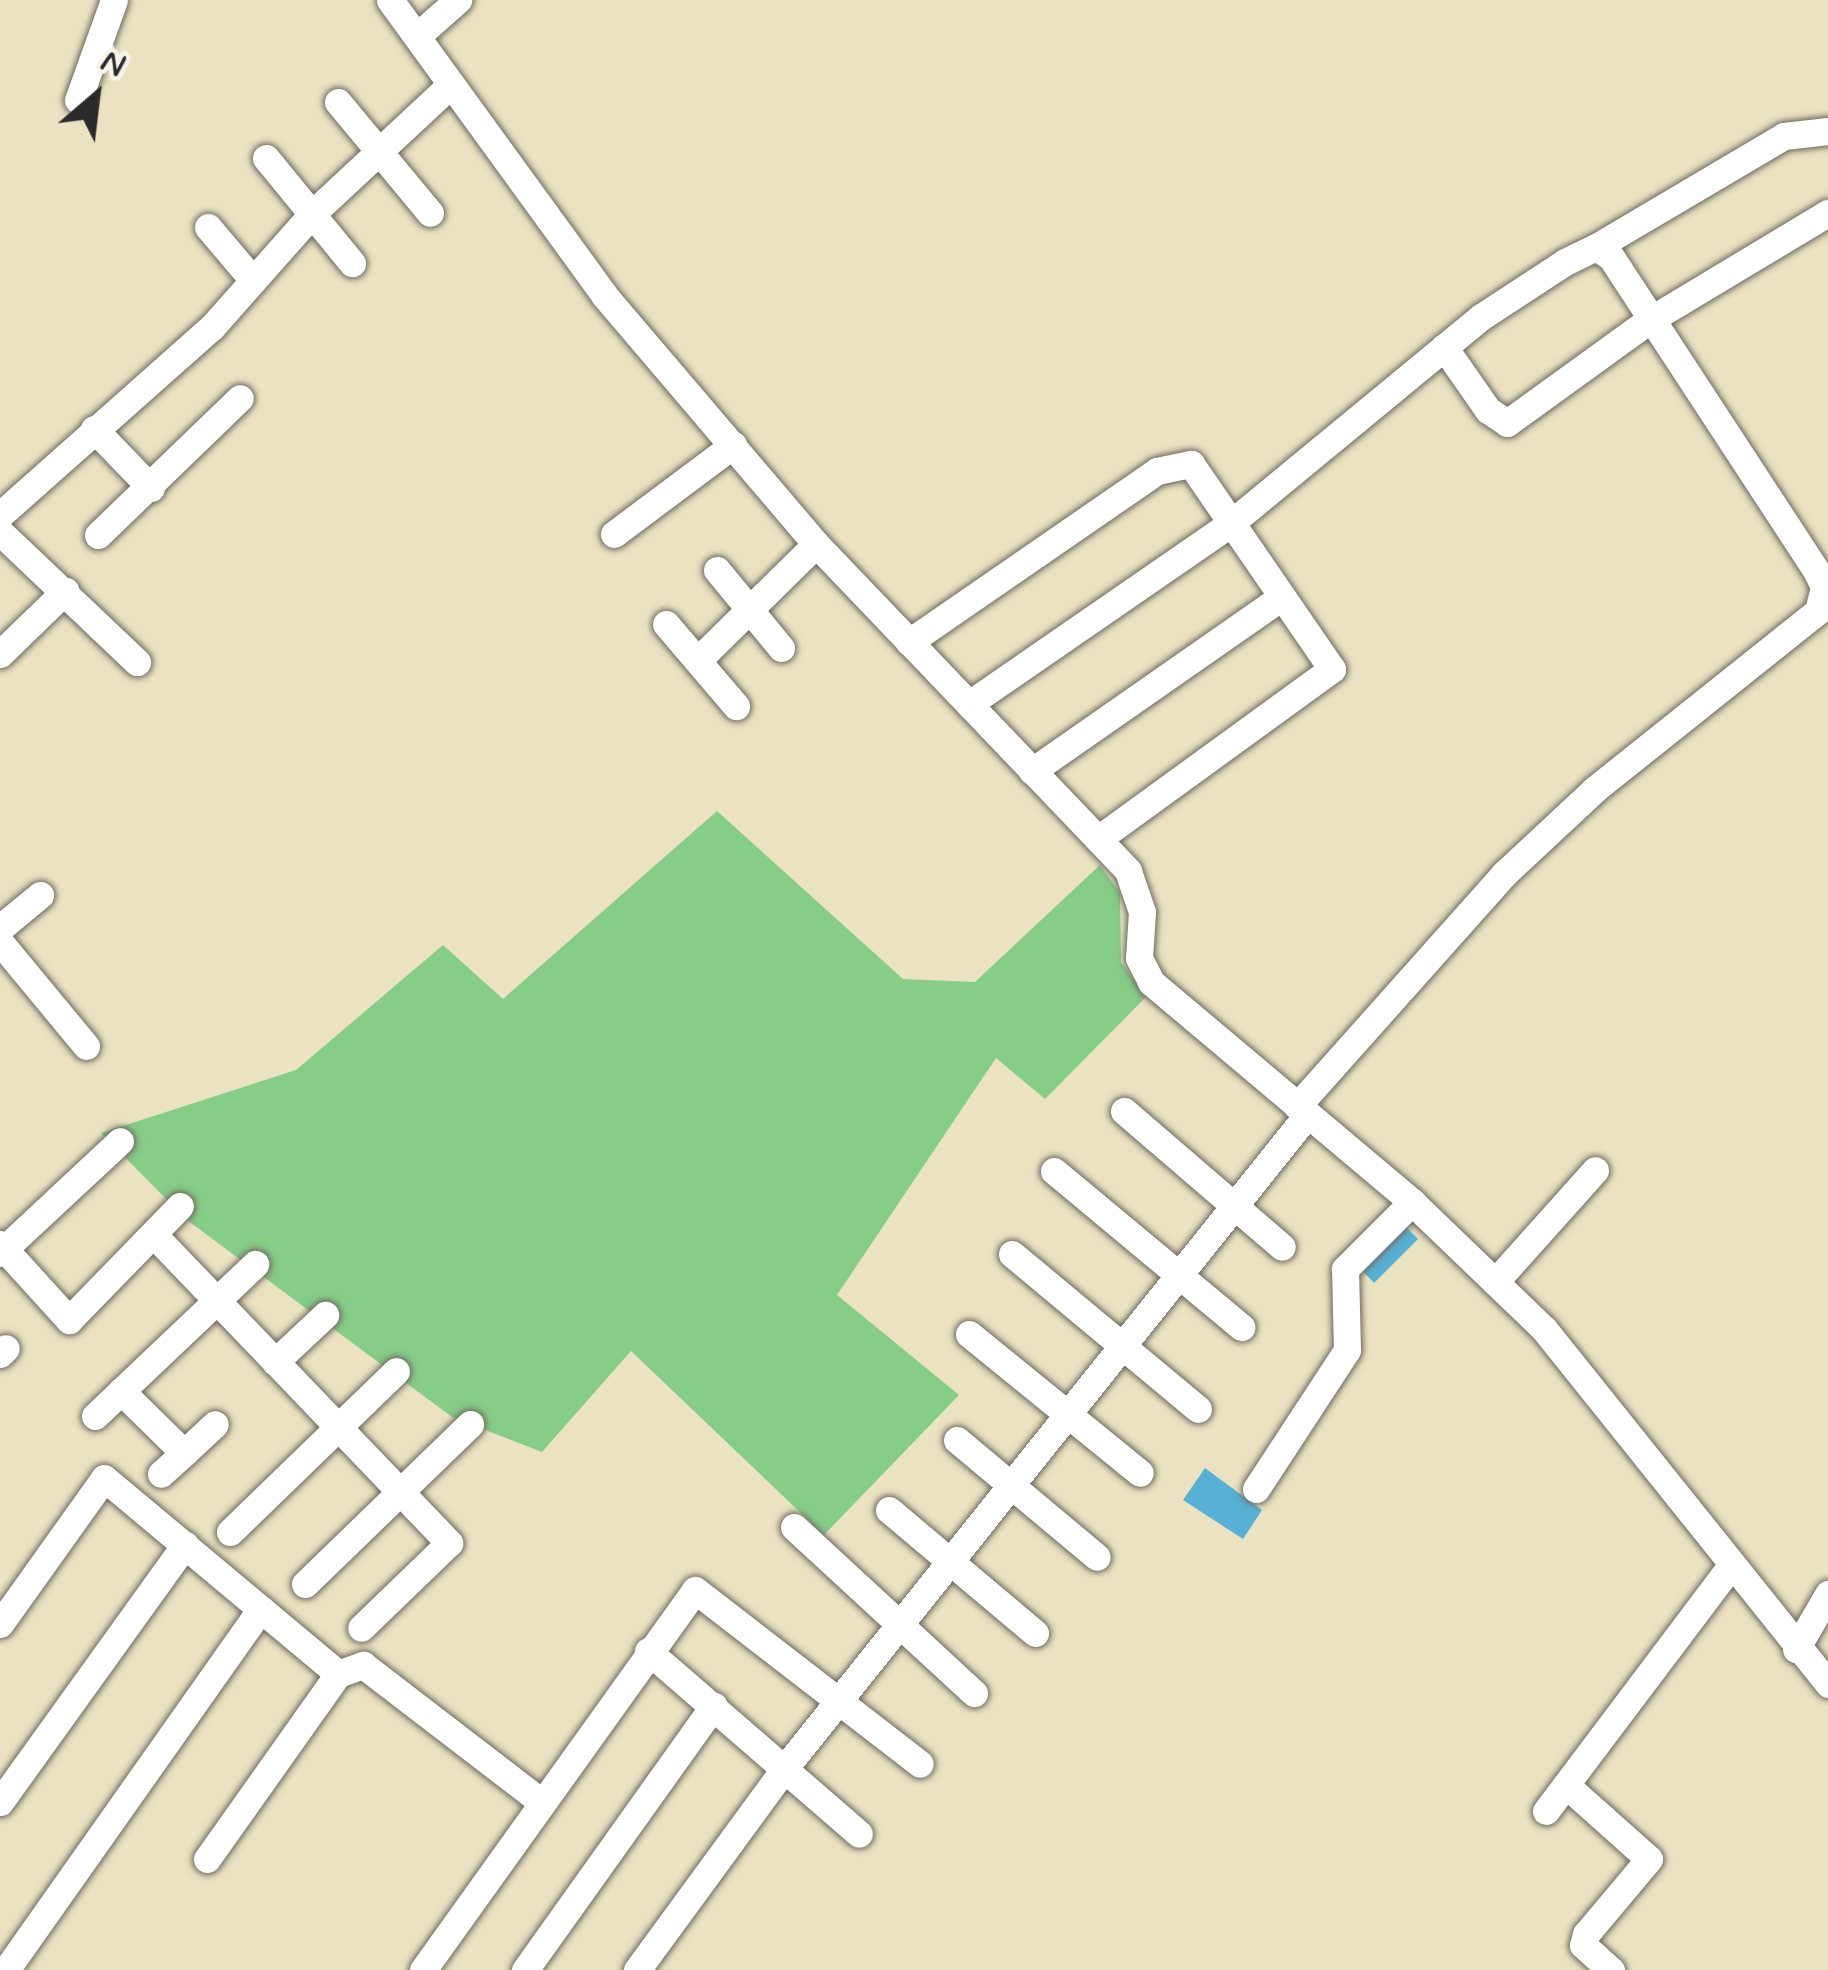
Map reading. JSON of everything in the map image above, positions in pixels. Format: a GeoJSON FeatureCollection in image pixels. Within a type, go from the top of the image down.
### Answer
{"type":"FeatureCollection","features":[{"type":"Feature","properties":{"kind":"street"},"geometry":{"type":"LineString","coordinates":[[78,100],[114,0]]}},
{"type":"Feature","properties":{"kind":"street"},"geometry":{"type":"LineString","coordinates":[[390,0],[448,87],[604,295],[816,544],[1098,839],[1135,886],[1139,958],[1150,982],[1412,1202],[1544,1329],[1828,1684]]}},
{"type":"Feature","properties":{"kind":"street"},"geometry":{"type":"LineString","coordinates":[[417,36],[458,0]]}},
{"type":"Feature","properties":{"kind":"street"},"geometry":{"type":"LineString","coordinates":[[0,515],[212,327],[312,214],[448,87]]}},
{"type":"Feature","properties":{"kind":"street"},"geometry":{"type":"LineString","coordinates":[[338,102],[430,213]]}},
{"type":"Feature","properties":{"kind":"street"},"geometry":{"type":"LineString","coordinates":[[969,704],[1231,524],[1444,347],[1596,248],[1784,136],[1828,131]]}},
{"type":"Feature","properties":{"kind":"street"},"geometry":{"type":"LineString","coordinates":[[266,158],[352,262]]}},
{"type":"Feature","properties":{"kind":"street"},"geometry":{"type":"LineString","coordinates":[[1444,347],[1488,410],[1508,423],[1648,321],[1828,212]]}},
{"type":"Feature","properties":{"kind":"street"},"geometry":{"type":"LineString","coordinates":[[208,227],[252,279]]}},
{"type":"Feature","properties":{"kind":"street"},"geometry":{"type":"LineString","coordinates":[[637,1970],[784,1769],[1235,1208],[1302,1110],[1504,874],[1594,790],[1818,611],[1824,587],[1817,572],[1648,321],[1611,257],[1596,248]]}},
{"type":"Feature","properties":{"kind":"street"},"geometry":{"type":"LineString","coordinates":[[98,535],[240,398]]}},
{"type":"Feature","properties":{"kind":"street"},"geometry":{"type":"LineString","coordinates":[[94,429],[151,488]]}},
{"type":"Feature","properties":{"kind":"street"},"geometry":{"type":"LineString","coordinates":[[614,534],[733,445]]}},
{"type":"Feature","properties":{"kind":"street"},"geometry":{"type":"LineString","coordinates":[[910,642],[1156,471],[1191,464],[1332,669],[1098,839]]}},
{"type":"Feature","properties":{"kind":"street"},"geometry":{"type":"LineString","coordinates":[[0,532],[137,662]]}},
{"type":"Feature","properties":{"kind":"street"},"geometry":{"type":"LineString","coordinates":[[698,661],[816,544]]}},
{"type":"Feature","properties":{"kind":"street"},"geometry":{"type":"LineString","coordinates":[[717,570],[782,648]]}},
{"type":"Feature","properties":{"kind":"street"},"geometry":{"type":"LineString","coordinates":[[0,654],[65,591]]}},
{"type":"Feature","properties":{"kind":"street"},"geometry":{"type":"LineString","coordinates":[[1032,771],[1281,597]]}},
{"type":"Feature","properties":{"kind":"street"},"geometry":{"type":"LineString","coordinates":[[666,624],[736,706]]}},
{"type":"Feature","properties":{"kind":"street"},"geometry":{"type":"LineString","coordinates":[[0,928],[40,896]]}},
{"type":"Feature","properties":{"kind":"street"},"geometry":{"type":"LineString","coordinates":[[0,942],[86,1046]]}},
{"type":"Feature","properties":{"kind":"street"},"geometry":{"type":"LineString","coordinates":[[1124,1111],[1282,1247]]}},
{"type":"Feature","properties":{"kind":"street"},"geometry":{"type":"LineString","coordinates":[[120,1141],[2,1248],[69,1320],[180,1206]]}},
{"type":"Feature","properties":{"kind":"street"},"geometry":{"type":"LineString","coordinates":[[1496,1282],[1594,1170]]}},
{"type":"Feature","properties":{"kind":"street"},"geometry":{"type":"LineString","coordinates":[[1054,1171],[1240,1327]]}},
{"type":"Feature","properties":{"kind":"street"},"geometry":{"type":"LineString","coordinates":[[1256,1489],[1348,1349],[1345,1269],[1412,1202]]}},
{"type":"Feature","properties":{"kind":"street"},"geometry":{"type":"LineString","coordinates":[[153,1234],[449,1544],[361,1628]]}},
{"type":"Feature","properties":{"kind":"street"},"geometry":{"type":"LineString","coordinates":[[1012,1254],[1198,1409]]}},
{"type":"Feature","properties":{"kind":"street"},"geometry":{"type":"LineString","coordinates":[[95,1415],[255,1264]]}},
{"type":"Feature","properties":{"kind":"street"},"geometry":{"type":"LineString","coordinates":[[275,1362],[326,1315]]}},
{"type":"Feature","properties":{"kind":"street"},"geometry":{"type":"LineString","coordinates":[[969,1334],[1140,1473]]}},
{"type":"Feature","properties":{"kind":"street"},"geometry":{"type":"LineString","coordinates":[[230,1532],[396,1371]]}},
{"type":"Feature","properties":{"kind":"street"},"geometry":{"type":"LineString","coordinates":[[121,1391],[184,1453]]}},
{"type":"Feature","properties":{"kind":"street"},"geometry":{"type":"LineString","coordinates":[[161,1474],[215,1424]]}},
{"type":"Feature","properties":{"kind":"street"},"geometry":{"type":"LineString","coordinates":[[305,1584],[470,1424]]}},
{"type":"Feature","properties":{"kind":"street"},"geometry":{"type":"LineString","coordinates":[[957,1440],[1096,1557]]}},
{"type":"Feature","properties":{"kind":"street"},"geometry":{"type":"LineString","coordinates":[[0,1624],[104,1478],[338,1674]]}},
{"type":"Feature","properties":{"kind":"street"},"geometry":{"type":"LineString","coordinates":[[890,1510],[1035,1633]]}},
{"type":"Feature","properties":{"kind":"street"},"geometry":{"type":"LineString","coordinates":[[794,1527],[974,1693]]}},
{"type":"Feature","properties":{"kind":"street"},"geometry":{"type":"LineString","coordinates":[[0,1802],[185,1544]]}},
{"type":"Feature","properties":{"kind":"street"},"geometry":{"type":"LineString","coordinates":[[1546,1811],[1730,1567]]}},
{"type":"Feature","properties":{"kind":"street"},"geometry":{"type":"LineString","coordinates":[[423,1970],[689,1594],[703,1591],[920,1764]]}},
{"type":"Feature","properties":{"kind":"street"},"geometry":{"type":"LineString","coordinates":[[1796,1648],[1828,1594]]}},
{"type":"Feature","properties":{"kind":"street"},"geometry":{"type":"LineString","coordinates":[[6,1970],[261,1609]]}},
{"type":"Feature","properties":{"kind":"street"},"geometry":{"type":"LineString","coordinates":[[648,1651],[859,1834]]}},
{"type":"Feature","properties":{"kind":"street"},"geometry":{"type":"LineString","coordinates":[[207,1859],[338,1674],[362,1665],[539,1801]]}},
{"type":"Feature","properties":{"kind":"street"},"geometry":{"type":"LineString","coordinates":[[525,1970],[714,1706]]}},
{"type":"Feature","properties":{"kind":"street"},"geometry":{"type":"LineString","coordinates":[[1566,1785],[1649,1859],[1586,1934],[1582,1945],[1611,1970]]}},
{"type":"Feature","properties":{"kind":"green space"},"geometry":{"type":"Polygon","coordinates":[[[717,811],[903,979],[975,982],[1100,865],[1120,893],[1121,962],[1146,997],[1045,1099],[996,1058],[837,1295],[959,1395],[824,1535],[631,1351],[542,1452],[452,1417],[187,1220],[101,1133],[296,1070],[443,945],[503,999],[717,811]]]}},
{"type":"Feature","properties":{"kind":"water"},"geometry":{"type":"Polygon","coordinates":[[[1401,1222],[1418,1239],[1374,1283],[1357,1265],[1401,1222]]]}},
{"type":"Feature","properties":{"kind":"water"},"geometry":{"type":"Polygon","coordinates":[[[1205,1468],[1262,1510],[1243,1539],[1183,1500],[1205,1468]]]}}]}
